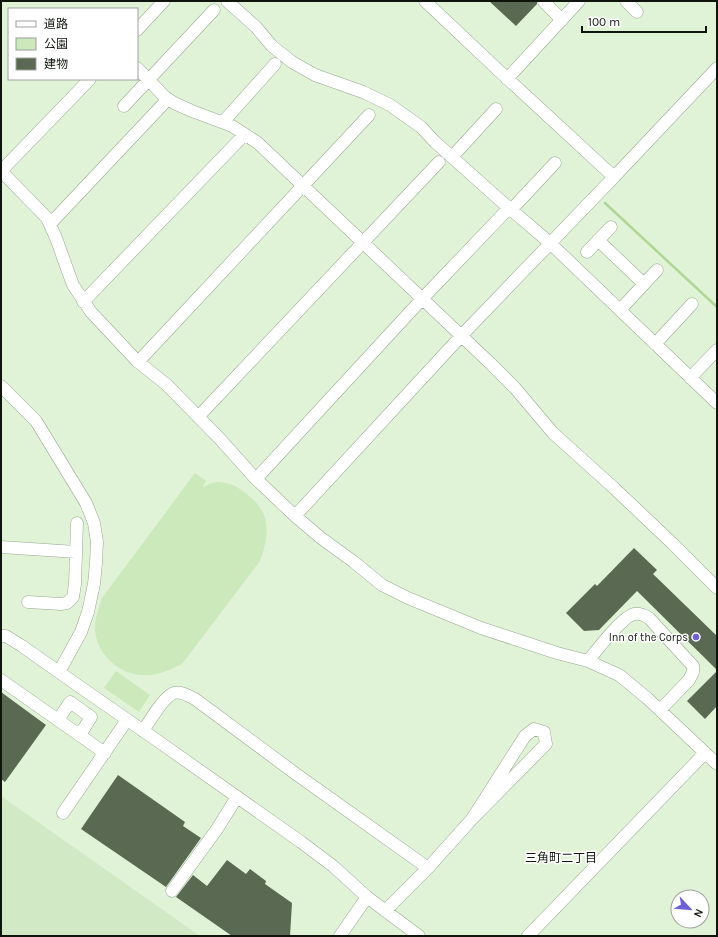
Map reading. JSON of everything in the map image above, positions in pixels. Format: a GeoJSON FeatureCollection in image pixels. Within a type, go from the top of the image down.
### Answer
{"type":"FeatureCollection","features":[{"type":"Feature","properties":{"kind":"lane"},"geometry":{"type":"LineString","coordinates":[[138,29],[164,1]]}},
{"type":"Feature","properties":{"kind":"lane"},"geometry":{"type":"LineString","coordinates":[[227,1],[256,27],[272,46],[292,62],[315,75],[363,92],[390,105],[421,127],[452,157],[550,243],[717,403]]}},
{"type":"Feature","properties":{"kind":"lane"},"geometry":{"type":"LineString","coordinates":[[425,1],[507,79],[614,177]]}},
{"type":"Feature","properties":{"kind":"lane"},"geometry":{"type":"LineString","coordinates":[[507,79],[579,1]]}},
{"type":"Feature","properties":{"kind":"lane"},"geometry":{"type":"LineString","coordinates":[[626,1],[637,12]]}},
{"type":"Feature","properties":{"kind":"lane"},"geometry":{"type":"LineString","coordinates":[[544,2],[562,20]]}},
{"type":"Feature","properties":{"kind":"lane"},"geometry":{"type":"LineString","coordinates":[[124,106],[214,10]]}},
{"type":"Feature","properties":{"kind":"lane"},"geometry":{"type":"LineString","coordinates":[[223,122],[275,64]]}},
{"type":"Feature","properties":{"kind":"lane"},"geometry":{"type":"LineString","coordinates":[[295,516],[462,335],[717,68]]}},
{"type":"Feature","properties":{"kind":"lane"},"geometry":{"type":"LineString","coordinates":[[138,69],[168,99],[192,111],[223,122],[258,143],[462,335],[515,388],[552,434],[614,488],[717,588]]}},
{"type":"Feature","properties":{"kind":"lane"},"geometry":{"type":"LineString","coordinates":[[89,80],[1,171],[37,206],[47,218],[73,285],[83,302],[99,321],[138,362],[167,385],[256,479],[295,516],[382,585],[481,628],[557,653],[588,661],[620,675],[660,710],[717,764]]}},
{"type":"Feature","properties":{"kind":"lane"},"geometry":{"type":"LineString","coordinates":[[50,224],[168,99]]}},
{"type":"Feature","properties":{"kind":"lane"},"geometry":{"type":"LineString","coordinates":[[452,157],[496,109]]}},
{"type":"Feature","properties":{"kind":"lane"},"geometry":{"type":"LineString","coordinates":[[138,362],[369,115]]}},
{"type":"Feature","properties":{"kind":"lane"},"geometry":{"type":"LineString","coordinates":[[83,302],[245,134]]}},
{"type":"Feature","properties":{"kind":"lane"},"geometry":{"type":"LineString","coordinates":[[198,417],[439,162]]}},
{"type":"Feature","properties":{"kind":"lane"},"geometry":{"type":"LineString","coordinates":[[256,479],[422,299],[555,163]]}},
{"type":"Feature","properties":{"kind":"lane"},"geometry":{"type":"LineString","coordinates":[[587,252],[611,227]]}},
{"type":"Feature","properties":{"kind":"lane"},"geometry":{"type":"LineString","coordinates":[[598,240],[644,284]]}},
{"type":"Feature","properties":{"kind":"lane"},"geometry":{"type":"LineString","coordinates":[[620,310],[657,270]]}},
{"type":"Feature","properties":{"kind":"lane"},"geometry":{"type":"LineString","coordinates":[[655,344],[692,304]]}},
{"type":"Feature","properties":{"kind":"lane"},"geometry":{"type":"LineString","coordinates":[[690,378],[717,350]]}},
{"type":"Feature","properties":{"kind":"lane"},"geometry":{"type":"LineString","coordinates":[[1,386],[36,421],[86,503],[94,523],[97,542],[96,563],[94,584],[88,612],[81,632],[59,672]]}},
{"type":"Feature","properties":{"kind":"lane"},"geometry":{"type":"LineString","coordinates":[[28,602],[61,604],[67,603],[73,597],[75,584],[77,522]]}},
{"type":"Feature","properties":{"kind":"lane"},"geometry":{"type":"LineString","coordinates":[[1,547],[76,552]]}},
{"type":"Feature","properties":{"kind":"lane"},"geometry":{"type":"LineString","coordinates":[[588,661],[623,621],[633,614],[641,614],[649,618],[693,666],[693,672],[689,680],[660,710]]}},
{"type":"Feature","properties":{"kind":"lane"},"geometry":{"type":"LineString","coordinates":[[1,636],[6,636],[22,646],[237,797],[333,866],[367,897],[420,936]]}},
{"type":"Feature","properties":{"kind":"lane"},"geometry":{"type":"LineString","coordinates":[[1,680],[105,753]]}},
{"type":"Feature","properties":{"kind":"lane"},"geometry":{"type":"LineString","coordinates":[[143,731],[166,698],[173,693],[183,693],[195,699],[296,774],[428,868]]}},
{"type":"Feature","properties":{"kind":"lane"},"geometry":{"type":"LineString","coordinates":[[58,720],[70,702],[91,717],[80,735]]}},
{"type":"Feature","properties":{"kind":"lane"},"geometry":{"type":"LineString","coordinates":[[63,813],[127,720]]}},
{"type":"Feature","properties":{"kind":"lane"},"geometry":{"type":"LineString","coordinates":[[385,911],[428,868],[472,819],[546,744],[544,732],[534,729],[525,736],[472,819]]}},
{"type":"Feature","properties":{"kind":"lane"},"geometry":{"type":"LineString","coordinates":[[528,936],[705,753]]}},
{"type":"Feature","properties":{"kind":"lane"},"geometry":{"type":"LineString","coordinates":[[172,891],[217,829],[237,797]]}},
{"type":"Feature","properties":{"kind":"lane"},"geometry":{"type":"LineString","coordinates":[[340,936],[367,897]]}},
{"type":"Feature","properties":{"kind":"shaded area"},"geometry":{"type":"Polygon","coordinates":[[[1,796],[200,936],[1,936],[1,796]]]}},
{"type":"Feature","properties":{"kind":"green space"},"geometry":{"type":"Polygon","coordinates":[[[195,473],[206,481],[203,487],[212,483],[228,483],[251,497],[257,504],[265,518],[267,529],[262,556],[260,561],[182,664],[166,671],[150,675],[140,675],[122,670],[107,658],[97,641],[95,623],[102,598],[195,473]]]}},
{"type":"Feature","properties":{"kind":"green space"},"geometry":{"type":"Polygon","coordinates":[[[116,671],[150,695],[139,712],[104,688],[116,671]]]}},
{"type":"Feature","properties":{"kind":"building"},"geometry":{"type":"Polygon","coordinates":[[[489,1],[537,1],[537,4],[516,26],[489,1]]]}},
{"type":"Feature","properties":{"kind":"building"},"geometry":{"type":"Polygon","coordinates":[[[634,548],[657,570],[653,574],[717,636],[717,670],[637,591],[599,630],[584,631],[566,613],[595,584],[597,586],[634,548]]]}},
{"type":"Feature","properties":{"kind":"building"},"geometry":{"type":"Polygon","coordinates":[[[717,671],[717,706],[705,719],[687,701],[717,671]]]}},
{"type":"Feature","properties":{"kind":"building"},"geometry":{"type":"Polygon","coordinates":[[[1,692],[46,725],[5,782],[1,779],[1,692]]]}},
{"type":"Feature","properties":{"kind":"building"},"geometry":{"type":"Polygon","coordinates":[[[118,775],[185,822],[183,826],[201,838],[166,887],[81,829],[118,775]]]}},
{"type":"Feature","properties":{"kind":"building"},"geometry":{"type":"Polygon","coordinates":[[[227,860],[246,874],[250,869],[266,881],[265,884],[292,903],[290,936],[232,936],[176,897],[193,875],[207,886],[227,860]]]}},
{"type":"Feature","properties":{"kind":"waterway"},"geometry":{"type":"LineString","coordinates":[[605,203],[717,307]]}},
{"type":"Feature","properties":{"kind":"place","name":"Inn of the Corps"},"geometry":{"type":"Point","coordinates":[696,637]}},
{"type":"Feature","properties":{"kind":"district","name":"三角町二丁目"},"geometry":{"type":"Point","coordinates":[561,858]}}]}
